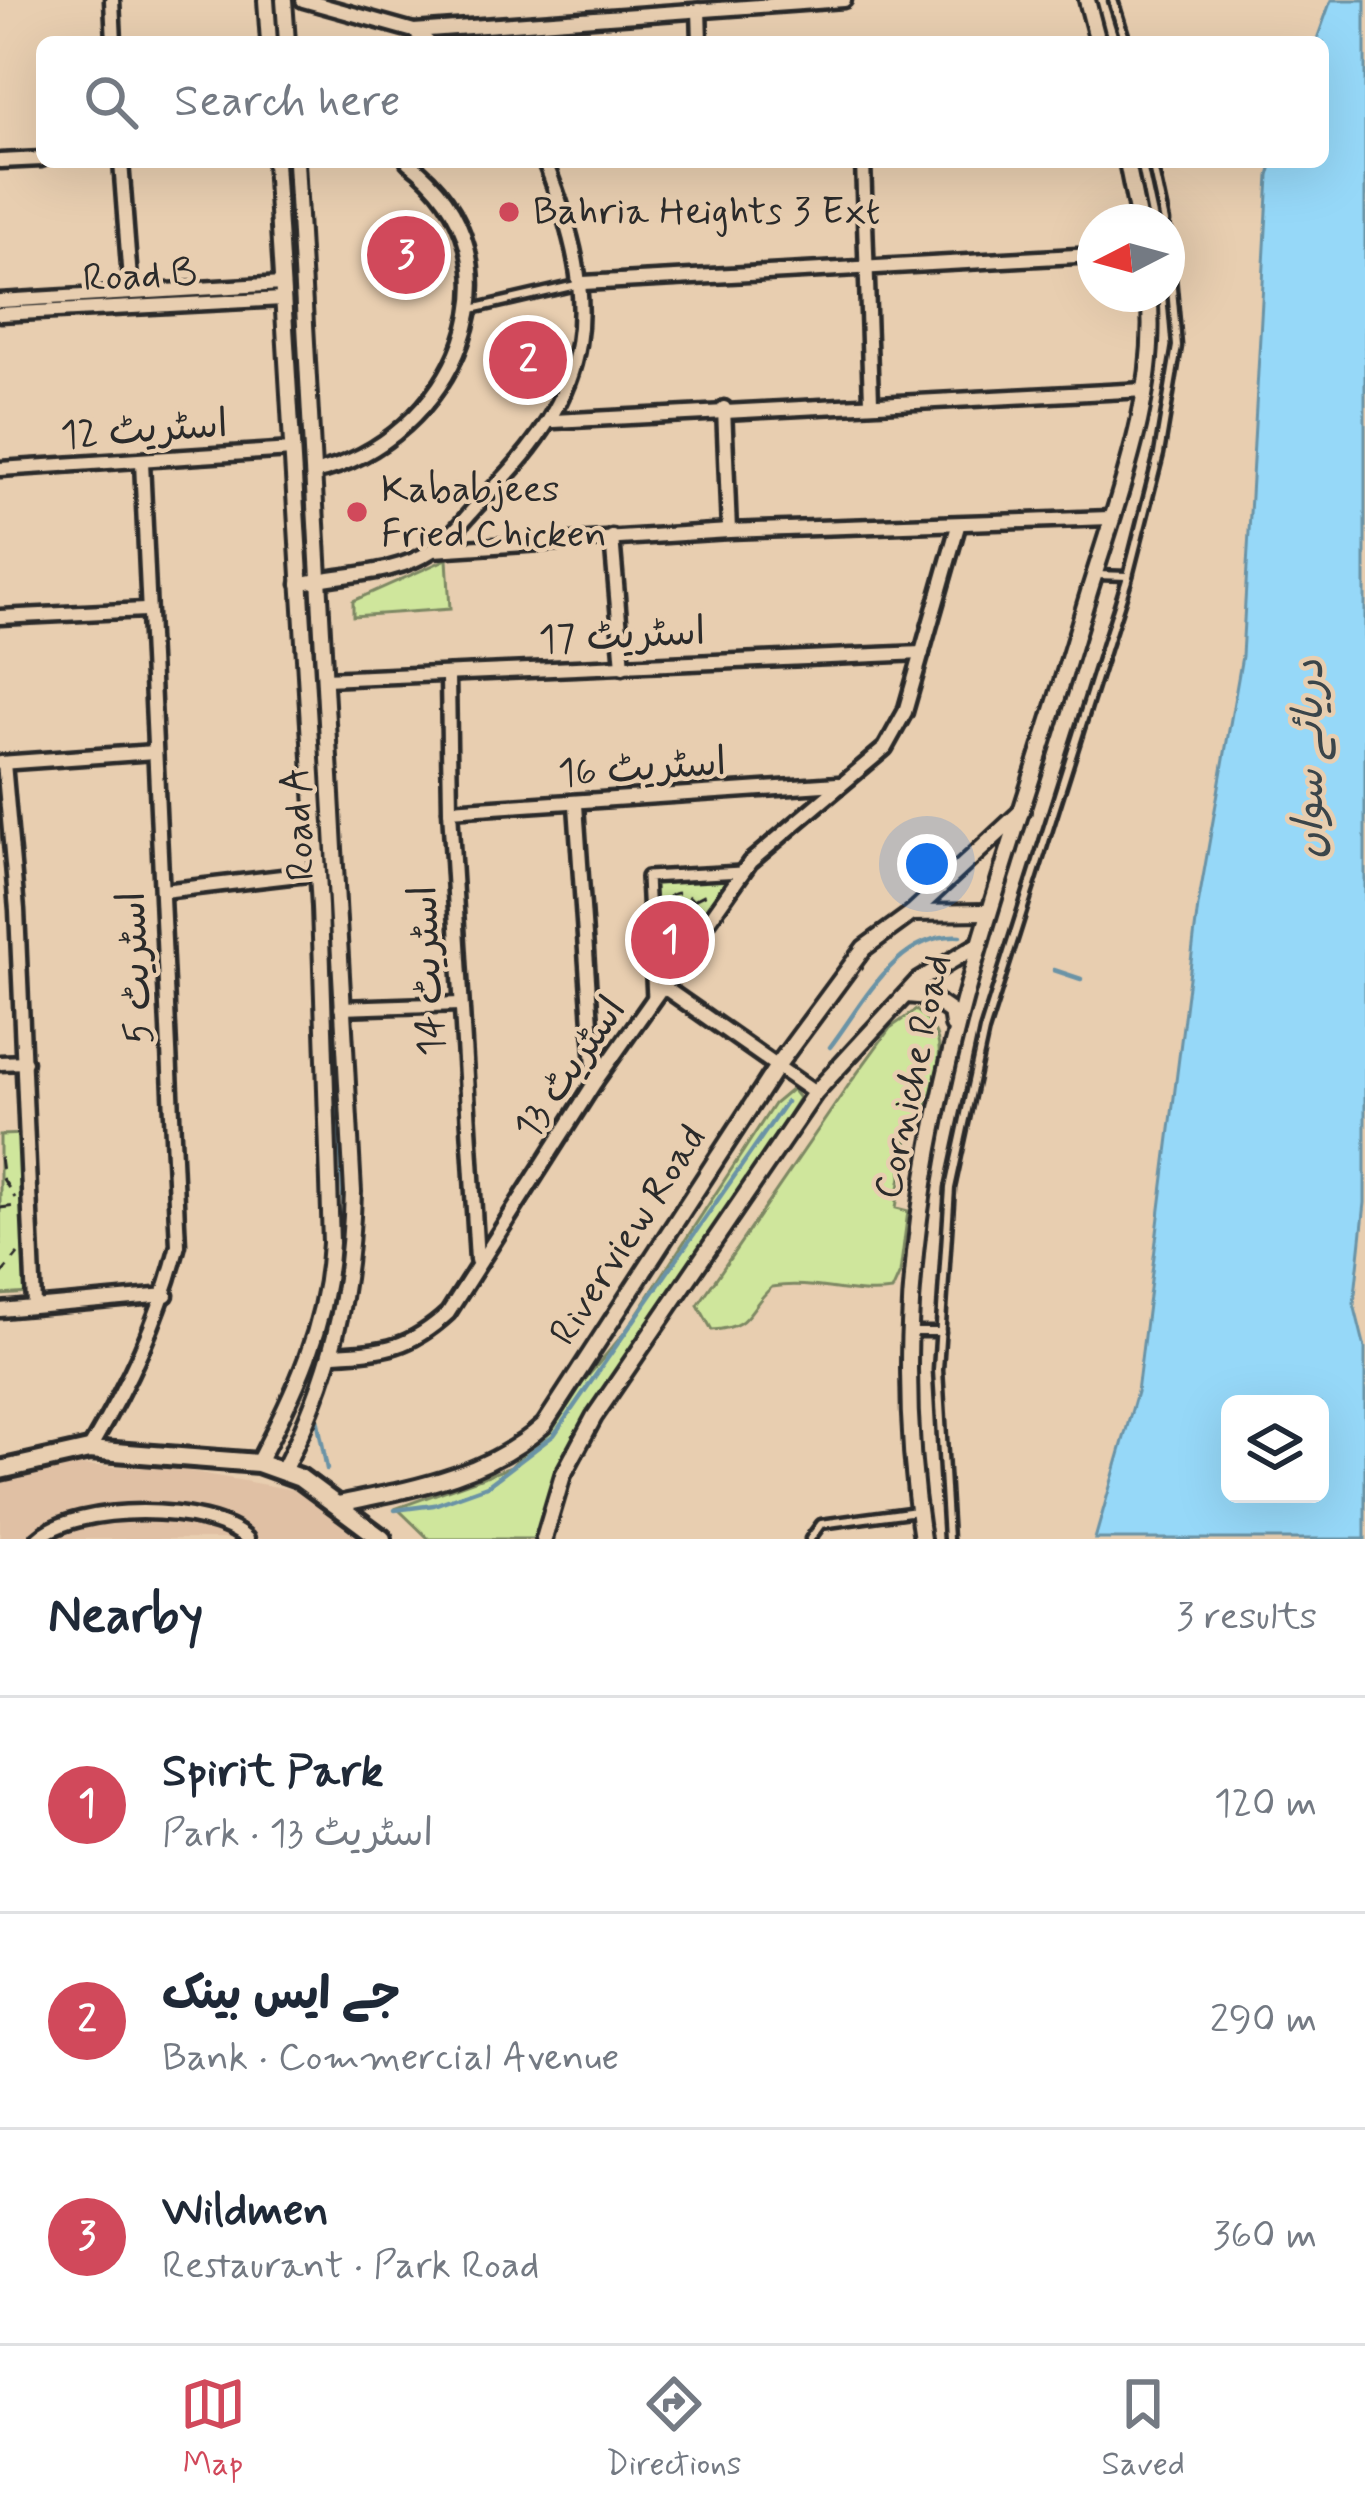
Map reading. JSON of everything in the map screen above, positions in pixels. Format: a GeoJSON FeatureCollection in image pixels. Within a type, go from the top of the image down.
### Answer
{"type":"FeatureCollection","features":[{"type":"Feature","properties":{"kind":"main road"},"geometry":{"type":"LineString","coordinates":[[0,1470],[89,1450],[258,1463],[283,1471],[338,1504],[382,1539]]}},
{"type":"Feature","properties":{"kind":"street"},"geometry":{"type":"LineString","coordinates":[[112,0],[114,36]]}},
{"type":"Feature","properties":{"kind":"street"},"geometry":{"type":"LineString","coordinates":[[266,0],[269,36]]}},
{"type":"Feature","properties":{"kind":"street"},"geometry":{"type":"LineString","coordinates":[[284,0],[287,36]]}},
{"type":"Feature","properties":{"kind":"street"},"geometry":{"type":"LineString","coordinates":[[303,0],[420,36]]}},
{"type":"Feature","properties":{"kind":"street"},"geometry":{"type":"LineString","coordinates":[[414,32],[844,0]]}},
{"type":"Feature","properties":{"kind":"street"},"geometry":{"type":"LineString","coordinates":[[1088,0],[1097,36]]}},
{"type":"Feature","properties":{"kind":"street"},"geometry":{"type":"LineString","coordinates":[[699,10],[700,36]]}},
{"type":"Feature","properties":{"kind":"street"},"geometry":{"type":"LineString","coordinates":[[0,161],[36,159]]}},
{"type":"Feature","properties":{"kind":"street"},"geometry":{"type":"LineString","coordinates":[[121,168],[131,293]]}},
{"type":"Feature","properties":{"kind":"street","name":"Road A"},"geometry":{"type":"LineString","coordinates":[[258,1463],[314,1346],[328,1299],[330,1174],[275,168]]}},
{"type":"Feature","properties":{"kind":"street","name":"Road A"},"geometry":{"type":"LineString","coordinates":[[283,1471],[335,1354],[351,1261],[353,1192],[296,168]]}},
{"type":"Feature","properties":{"kind":"street"},"geometry":{"type":"LineString","coordinates":[[313,473],[373,454],[409,424],[458,360],[468,309],[469,263],[442,194],[414,168]]}},
{"type":"Feature","properties":{"kind":"street"},"geometry":{"type":"LineString","coordinates":[[433,550],[528,456],[554,421],[578,349],[583,283],[570,226],[547,168]]}},
{"type":"Feature","properties":{"kind":"street"},"geometry":{"type":"LineString","coordinates":[[863,168],[871,400]]}},
{"type":"Feature","properties":{"kind":"street"},"geometry":{"type":"LineString","coordinates":[[1127,168],[1134,204]]}},
{"type":"Feature","properties":{"kind":"street"},"geometry":{"type":"LineString","coordinates":[[583,283],[1077,256]]}},
{"type":"Feature","properties":{"kind":"street","name":"Road B"},"geometry":{"type":"LineString","coordinates":[[0,301],[282,291]]}},
{"type":"Feature","properties":{"kind":"street","name":"Road B"},"geometry":{"type":"LineString","coordinates":[[0,314],[282,291]]}},
{"type":"Feature","properties":{"kind":"street","name":"Corniche Road"},"geometry":{"type":"LineString","coordinates":[[922,1539],[911,1471],[912,1246],[953,1025],[986,912],[1025,808],[1145,390],[1148,312]]}},
{"type":"Feature","properties":{"kind":"street"},"geometry":{"type":"LineString","coordinates":[[554,421],[871,400],[1145,390]]}},
{"type":"Feature","properties":{"kind":"street"},"geometry":{"type":"LineString","coordinates":[[724,408],[729,531]]}},
{"type":"Feature","properties":{"kind":"street","name":"اسٹریٹ 12"},"geometry":{"type":"LineString","coordinates":[[0,469],[292,450]]}},
{"type":"Feature","properties":{"kind":"street","name":"اسٹریٹ 5"},"geometry":{"type":"LineString","coordinates":[[89,1450],[132,1376],[166,1294],[178,1245],[179,1182],[145,610],[142,462]]}},
{"type":"Feature","properties":{"kind":"street"},"geometry":{"type":"LineString","coordinates":[[299,584],[371,572],[433,550],[729,531],[1110,518]]}},
{"type":"Feature","properties":{"kind":"street","name":"اسٹریٹ 13"},"geometry":{"type":"LineString","coordinates":[[335,1354],[377,1352],[419,1340],[448,1312],[595,1082],[743,872],[838,784],[885,748],[905,712],[958,526]]}},
{"type":"Feature","properties":{"kind":"street"},"geometry":{"type":"LineString","coordinates":[[612,537],[623,667]]}},
{"type":"Feature","properties":{"kind":"street"},"geometry":{"type":"LineString","coordinates":[[0,616],[145,610]]}},
{"type":"Feature","properties":{"kind":"street","name":"اسٹریٹ 17"},"geometry":{"type":"LineString","coordinates":[[325,679],[922,653]]}},
{"type":"Feature","properties":{"kind":"street","name":"اسٹریٹ 14"},"geometry":{"type":"LineString","coordinates":[[448,677],[450,810],[477,1261]]}},
{"type":"Feature","properties":{"kind":"street"},"geometry":{"type":"LineString","coordinates":[[34,1305],[26,1062],[2,763],[154,752]]}},
{"type":"Feature","properties":{"kind":"street","name":"اسٹریٹ 16"},"geometry":{"type":"LineString","coordinates":[[450,810],[838,784]]}},
{"type":"Feature","properties":{"kind":"street"},"geometry":{"type":"LineString","coordinates":[[576,805],[595,1082]]}},
{"type":"Feature","properties":{"kind":"street","name":"Riverview Road"},"geometry":{"type":"LineString","coordinates":[[338,1504],[485,1465],[520,1447],[544,1425],[777,1066],[864,949],[912,913],[1025,808]]}},
{"type":"Feature","properties":{"kind":"street"},"geometry":{"type":"LineString","coordinates":[[653,1004],[647,877],[743,872]]}},
{"type":"Feature","properties":{"kind":"street"},"geometry":{"type":"LineString","coordinates":[[163,891],[316,873]]}},
{"type":"Feature","properties":{"kind":"street"},"geometry":{"type":"LineString","coordinates":[[0,910],[17,910]]}},
{"type":"Feature","properties":{"kind":"street"},"geometry":{"type":"LineString","coordinates":[[912,913],[986,912]]}},
{"type":"Feature","properties":{"kind":"street","name":"Riverview Road"},"geometry":{"type":"LineString","coordinates":[[544,1539],[563,1475],[593,1417],[815,1094],[886,1011],[955,954],[976,946]]}},
{"type":"Feature","properties":{"kind":"street"},"geometry":{"type":"LineString","coordinates":[[664,988],[815,1094]]}},
{"type":"Feature","properties":{"kind":"street"},"geometry":{"type":"LineString","coordinates":[[907,995],[940,1004],[951,1012],[953,1025]]}},
{"type":"Feature","properties":{"kind":"street"},"geometry":{"type":"LineString","coordinates":[[341,1008],[460,1004]]}},
{"type":"Feature","properties":{"kind":"street"},"geometry":{"type":"LineString","coordinates":[[0,1064],[26,1062]]}},
{"type":"Feature","properties":{"kind":"street"},"geometry":{"type":"LineString","coordinates":[[0,1310],[166,1294]]}},
{"type":"Feature","properties":{"kind":"street"},"geometry":{"type":"LineString","coordinates":[[38,1539],[50,1528],[90,1514],[154,1514],[235,1528],[247,1539]]}},
{"type":"Feature","properties":{"kind":"lane"},"geometry":{"type":"LineString","coordinates":[[1113,0],[1124,36]]}},
{"type":"Feature","properties":{"kind":"lane"},"geometry":{"type":"LineString","coordinates":[[1153,168],[1161,204]]}},
{"type":"Feature","properties":{"kind":"lane"},"geometry":{"type":"LineString","coordinates":[[468,309],[583,283]]}},
{"type":"Feature","properties":{"kind":"lane"},"geometry":{"type":"LineString","coordinates":[[948,1539],[942,1491],[941,1332],[950,1188],[984,1031],[1128,576],[1159,454],[1177,346],[1174,312]]}},
{"type":"Feature","properties":{"kind":"lane"},"geometry":{"type":"LineString","coordinates":[[1094,574],[1128,576]]}},
{"type":"Feature","properties":{"kind":"lane"},"geometry":{"type":"LineString","coordinates":[[910,1331],[941,1332]]}},
{"type":"Feature","properties":{"kind":"lane"},"geometry":{"type":"LineString","coordinates":[[810,1539],[821,1524],[917,1511]]}},
{"type":"Feature","properties":{"kind":"path"},"geometry":{"type":"LineString","coordinates":[[693,902],[713,891],[714,873]]}},
{"type":"Feature","properties":{"kind":"path"},"geometry":{"type":"LineString","coordinates":[[675,893],[693,902],[693,917],[686,924],[670,923],[664,915],[663,904],[675,893]]}},
{"type":"Feature","properties":{"kind":"path"},"geometry":{"type":"LineString","coordinates":[[0,1156],[20,1217]]}},
{"type":"Feature","properties":{"kind":"path"},"geometry":{"type":"LineString","coordinates":[[0,1276],[21,1242]]}},
{"type":"Feature","properties":{"kind":"shaded area"},"geometry":{"type":"Polygon","coordinates":[[[70,1465],[178,1469],[294,1490],[372,1539],[0,1539],[0,1482],[70,1465]]]}},
{"type":"Feature","properties":{"kind":"green space"},"geometry":{"type":"Polygon","coordinates":[[[447,559],[450,609],[353,616],[353,601],[447,559]]]}},
{"type":"Feature","properties":{"kind":"green space"},"geometry":{"type":"Polygon","coordinates":[[[731,875],[653,999],[646,881],[731,875]]]}},
{"type":"Feature","properties":{"kind":"green space"},"geometry":{"type":"Polygon","coordinates":[[[916,1010],[936,1034],[939,1062],[922,1122],[909,1125],[896,1208],[908,1211],[900,1273],[892,1291],[772,1287],[742,1322],[712,1330],[698,1305],[890,1028],[916,1010]]]}},
{"type":"Feature","properties":{"kind":"green space"},"geometry":{"type":"Polygon","coordinates":[[[792,1089],[799,1098],[548,1498],[540,1539],[429,1539],[397,1508],[511,1467],[626,1331],[774,1104],[792,1089]]]}},
{"type":"Feature","properties":{"kind":"green space"},"geometry":{"type":"Polygon","coordinates":[[[25,1134],[30,1293],[0,1295],[0,1135],[25,1134]]]}},
{"type":"Feature","properties":{"kind":"water","name":"دریائے سواں"},"geometry":{"type":"Polygon","coordinates":[[[1331,0],[1365,0],[1365,1203],[1354,1304],[1365,1348],[1365,1539],[1095,1539],[1137,1392],[1198,906],[1242,656],[1269,176],[1271,168],[1329,168],[1329,36],[1318,36],[1331,0]]]}},
{"type":"Feature","properties":{"kind":"waterway"},"geometry":{"type":"LineString","coordinates":[[286,168],[309,558]]}},
{"type":"Feature","properties":{"kind":"waterway"},"geometry":{"type":"LineString","coordinates":[[310,1375],[331,1312],[344,1208],[312,617]]}},
{"type":"Feature","properties":{"kind":"waterway"},"geometry":{"type":"LineString","coordinates":[[830,1047],[900,958],[938,938],[960,936]]}},
{"type":"Feature","properties":{"kind":"waterway"},"geometry":{"type":"LineString","coordinates":[[1054,970],[1081,979]]}},
{"type":"Feature","properties":{"kind":"waterway"},"geometry":{"type":"LineString","coordinates":[[395,1510],[434,1505],[487,1486],[554,1435],[786,1102]]}},
{"type":"Feature","properties":{"kind":"waterway"},"geometry":{"type":"LineString","coordinates":[[317,1418],[327,1469]]}},
{"type":"Feature","properties":{"kind":"place","name":"Bahria Heights 3 Ext"},"geometry":{"type":"Point","coordinates":[509,212]}},
{"type":"Feature","properties":{"kind":"place","name":"Wildmen"},"geometry":{"type":"Point","coordinates":[406,255]}},
{"type":"Feature","properties":{"kind":"place","name":"جے ایس بینک"},"geometry":{"type":"Point","coordinates":[528,360]}},
{"type":"Feature","properties":{"kind":"place","name":"Kababjees Fried Chicken"},"geometry":{"type":"Point","coordinates":[357,512]}},
{"type":"Feature","properties":{"kind":"place","name":"Spirit Park"},"geometry":{"type":"Point","coordinates":[670,940]}}]}
